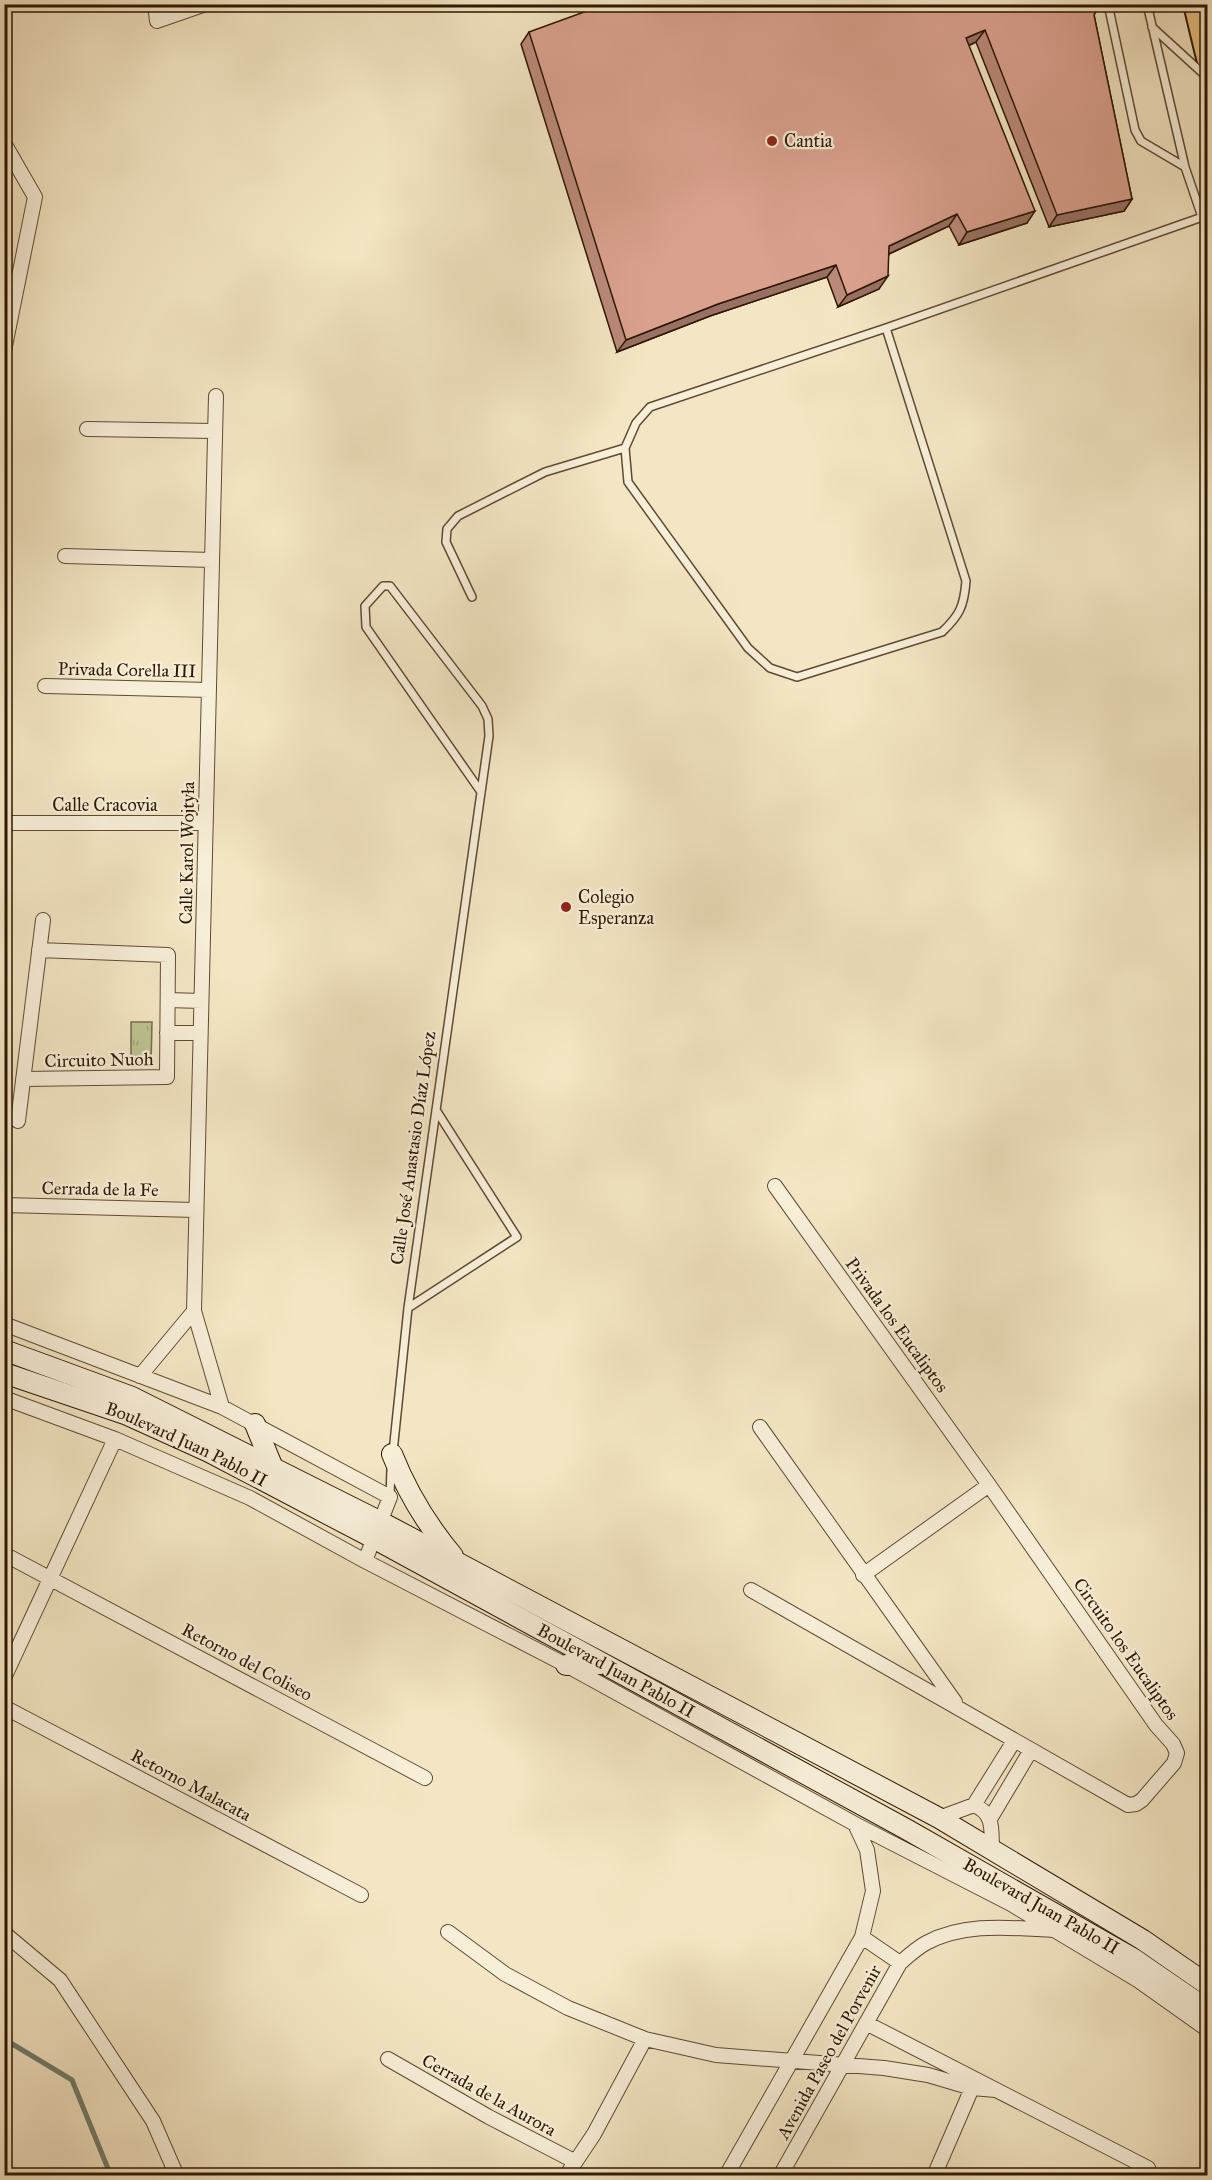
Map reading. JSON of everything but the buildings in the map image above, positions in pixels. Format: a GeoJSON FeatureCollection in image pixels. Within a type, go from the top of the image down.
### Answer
{"type":"FeatureCollection","features":[{"type":"Feature","properties":{"kind":"main road"},"geometry":{"type":"LineString","coordinates":[[1195,4],[1208,58]]}},
{"type":"Feature","properties":{"kind":"main road","name":"Boulevard Juan Pablo II"},"geometry":{"type":"LineString","coordinates":[[4,1350],[132,1397],[273,1468],[602,1664],[906,1829],[1134,1959],[1208,2010]]}},
{"type":"Feature","properties":{"kind":"main road","name":"Boulevard Juan Pablo II"},"geometry":{"type":"LineString","coordinates":[[4,1372],[125,1414],[378,1531],[458,1563],[939,1818],[1143,1940],[1208,1985]]}},
{"type":"Feature","properties":{"kind":"main road"},"geometry":{"type":"LineString","coordinates":[[255,1424],[273,1468]]}},
{"type":"Feature","properties":{"kind":"main road"},"geometry":{"type":"LineString","coordinates":[[392,1454],[418,1509],[458,1563]]}},
{"type":"Feature","properties":{"kind":"main road"},"geometry":{"type":"LineString","coordinates":[[566,1665],[602,1664]]}},
{"type":"Feature","properties":{"kind":"street"},"geometry":{"type":"LineString","coordinates":[[155,4],[157,21],[206,4]]}},
{"type":"Feature","properties":{"kind":"street"},"geometry":{"type":"LineString","coordinates":[[4,143],[35,197],[4,351]]}},
{"type":"Feature","properties":{"kind":"street","name":"Calle Karol Wojtyła"},"geometry":{"type":"LineString","coordinates":[[216,396],[194,1311],[222,1407]]}},
{"type":"Feature","properties":{"kind":"street"},"geometry":{"type":"LineString","coordinates":[[87,429],[215,431]]}},
{"type":"Feature","properties":{"kind":"street"},"geometry":{"type":"LineString","coordinates":[[64,556],[212,560]]}},
{"type":"Feature","properties":{"kind":"street","name":"Privada Corella III"},"geometry":{"type":"LineString","coordinates":[[45,686],[208,690]]}},
{"type":"Feature","properties":{"kind":"street","name":"Calle Cracovia"},"geometry":{"type":"LineString","coordinates":[[4,823],[205,823]]}},
{"type":"Feature","properties":{"kind":"street","name":"Circuito Nuoh"},"geometry":{"type":"LineString","coordinates":[[18,1121],[43,920]]}},
{"type":"Feature","properties":{"kind":"street","name":"Circuito Nuoh"},"geometry":{"type":"LineString","coordinates":[[23,1079],[167,1077],[168,955],[39,950]]}},
{"type":"Feature","properties":{"kind":"street"},"geometry":{"type":"LineString","coordinates":[[168,1000],[201,1001]]}},
{"type":"Feature","properties":{"kind":"street","name":"Circuito Nuoh"},"geometry":{"type":"LineString","coordinates":[[167,1033],[200,1033]]}},
{"type":"Feature","properties":{"kind":"street","name":"Privada los Eucaliptos"},"geometry":{"type":"LineString","coordinates":[[775,1186],[989,1485]]}},
{"type":"Feature","properties":{"kind":"street","name":"Cerrada de la Fe"},"geometry":{"type":"LineString","coordinates":[[4,1205],[195,1210]]}},
{"type":"Feature","properties":{"kind":"street"},"geometry":{"type":"LineString","coordinates":[[140,1376],[194,1311]]}},
{"type":"Feature","properties":{"kind":"street"},"geometry":{"type":"LineString","coordinates":[[4,1324],[222,1407],[390,1497]]}},
{"type":"Feature","properties":{"kind":"street","name":"Boulevard Juan Pablo II"},"geometry":{"type":"LineString","coordinates":[[4,1398],[115,1439],[250,1498],[365,1561],[566,1665],[855,1824],[1011,1904],[1139,1981],[1208,2030]]}},
{"type":"Feature","properties":{"kind":"street"},"geometry":{"type":"LineString","coordinates":[[760,1427],[863,1575],[989,1485]]}},
{"type":"Feature","properties":{"kind":"street"},"geometry":{"type":"LineString","coordinates":[[4,1678],[115,1439]]}},
{"type":"Feature","properties":{"kind":"street","name":"Circuito los Eucaliptos"},"geometry":{"type":"LineString","coordinates":[[863,1575],[959,1707],[1014,1741],[1128,1805],[1143,1800],[1174,1763],[1177,1753],[1173,1744],[1156,1725],[989,1485]]}},
{"type":"Feature","properties":{"kind":"street","name":"Calle José Anastasio Díaz López"},"geometry":{"type":"LineString","coordinates":[[365,1561],[390,1497]]}},
{"type":"Feature","properties":{"kind":"street","name":"Retorno del Coliseo"},"geometry":{"type":"LineString","coordinates":[[4,1554],[426,1778]]}},
{"type":"Feature","properties":{"kind":"street"},"geometry":{"type":"LineString","coordinates":[[751,1590],[959,1707]]}},
{"type":"Feature","properties":{"kind":"street","name":"Retorno Malacata"},"geometry":{"type":"LineString","coordinates":[[4,1707],[361,1895]]}},
{"type":"Feature","properties":{"kind":"street"},"geometry":{"type":"LineString","coordinates":[[939,1818],[974,1805],[1014,1741]]}},
{"type":"Feature","properties":{"kind":"street"},"geometry":{"type":"LineString","coordinates":[[990,1819],[1031,1750]]}},
{"type":"Feature","properties":{"kind":"street"},"geometry":{"type":"LineString","coordinates":[[974,1805],[983,1809],[990,1819],[992,1850]]}},
{"type":"Feature","properties":{"kind":"street","name":"Avenida Paseo del Porvenir"},"geometry":{"type":"LineString","coordinates":[[726,2175],[862,1937],[873,1891],[867,1850],[855,1824]]}},
{"type":"Feature","properties":{"kind":"street","name":"Avenida Paseo del Porvenir"},"geometry":{"type":"LineString","coordinates":[[780,2175],[900,1963],[926,1943],[952,1933],[987,1927],[1055,1930]]}},
{"type":"Feature","properties":{"kind":"street"},"geometry":{"type":"LineString","coordinates":[[448,1932],[505,1974],[568,2008],[645,2039],[716,2055],[843,2064],[928,2075],[972,2088],[996,2090]]}},
{"type":"Feature","properties":{"kind":"street"},"geometry":{"type":"LineString","coordinates":[[4,1933],[60,1980],[153,2121],[177,2175]]}},
{"type":"Feature","properties":{"kind":"street"},"geometry":{"type":"LineString","coordinates":[[862,1937],[900,1963]]}},
{"type":"Feature","properties":{"kind":"street"},"geometry":{"type":"LineString","coordinates":[[866,2023],[1148,2168]]}},
{"type":"Feature","properties":{"kind":"street"},"geometry":{"type":"LineString","coordinates":[[566,2175],[594,2134],[645,2039]]}},
{"type":"Feature","properties":{"kind":"street","name":"Cerrada de la Aurora"},"geometry":{"type":"LineString","coordinates":[[388,2059],[479,2112],[574,2161]]}},
{"type":"Feature","properties":{"kind":"street"},"geometry":{"type":"LineString","coordinates":[[934,2175],[972,2088]]}},
{"type":"Feature","properties":{"kind":"lane"},"geometry":{"type":"LineString","coordinates":[[1108,4],[1135,130],[1142,141],[1185,167]]}},
{"type":"Feature","properties":{"kind":"lane"},"geometry":{"type":"LineString","coordinates":[[886,328],[966,581],[964,601],[957,617],[942,632],[797,676],[770,668],[748,648],[628,482],[626,448],[636,423],[650,407],[886,328],[1205,216],[1185,167],[1147,4]]}},
{"type":"Feature","properties":{"kind":"lane"},"geometry":{"type":"LineString","coordinates":[[1152,27],[1208,78]]}},
{"type":"Feature","properties":{"kind":"lane"},"geometry":{"type":"LineString","coordinates":[[472,597],[446,542],[447,529],[458,516],[545,472],[626,448]]}},
{"type":"Feature","properties":{"kind":"lane","name":"Calle José Anastasio Díaz López"},"geometry":{"type":"LineString","coordinates":[[390,1497],[392,1454],[408,1308],[489,736],[488,719],[483,706],[390,585],[384,586],[365,606],[366,627],[481,792]]}},
{"type":"Feature","properties":{"kind":"lane"},"geometry":{"type":"LineString","coordinates":[[408,1308],[517,1237],[436,1110]]}},
{"type":"Feature","properties":{"kind":"green space"},"geometry":{"type":"Polygon","coordinates":[[[131,1022],[152,1022],[151,1066],[131,1066],[131,1022]]]}},
{"type":"Feature","properties":{"kind":"waterway"},"geometry":{"type":"LineString","coordinates":[[4,2039],[72,2080],[111,2176]]}},
{"type":"Feature","properties":{"kind":"place","name":"Cantia"},"geometry":{"type":"Point","coordinates":[772,141]}},
{"type":"Feature","properties":{"kind":"place","name":"Colegio Esperanza"},"geometry":{"type":"Point","coordinates":[566,907]}}]}
